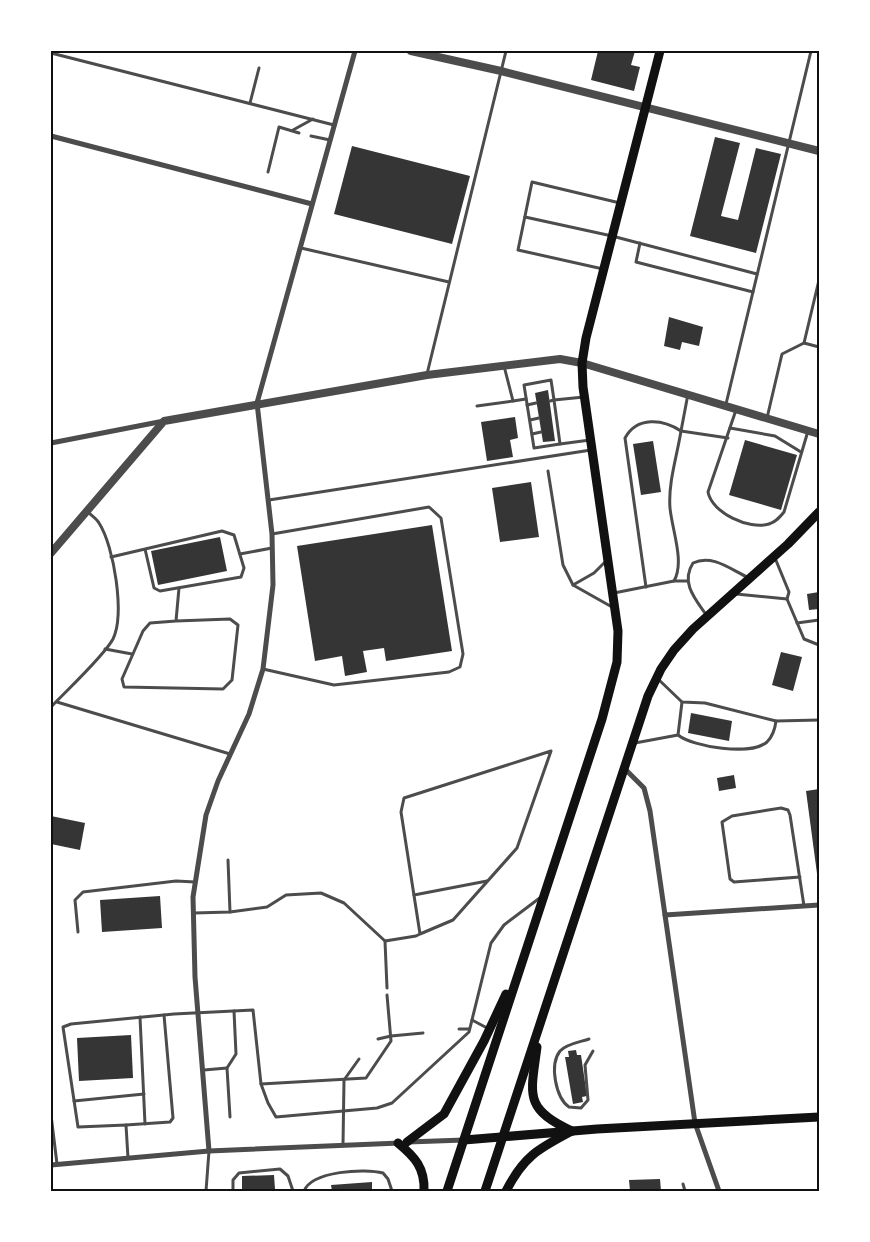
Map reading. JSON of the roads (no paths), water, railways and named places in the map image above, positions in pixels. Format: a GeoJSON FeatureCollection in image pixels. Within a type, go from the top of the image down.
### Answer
{"type":"FeatureCollection","features":[{"type":"Feature","properties":{"kind":"main road"},"geometry":{"type":"LineString","coordinates":[[447,1191],[613,683],[617,662],[616,610],[590,440],[582,363],[612,236],[660,51]]}},
{"type":"Feature","properties":{"kind":"main road"},"geometry":{"type":"LineString","coordinates":[[485,1191],[648,696],[656,678],[674,650],[819,512]]}},
{"type":"Feature","properties":{"kind":"main road"},"geometry":{"type":"LineString","coordinates":[[424,1191],[422,1170],[403,1143],[444,1114],[489,1030],[522,960]]}},
{"type":"Feature","properties":{"kind":"main road"},"geometry":{"type":"LineString","coordinates":[[540,1024],[532,1085],[533,1099],[544,1116],[572,1131]]}},
{"type":"Feature","properties":{"kind":"main road"},"geometry":{"type":"LineString","coordinates":[[464,1140],[695,1123],[819,1117]]}},
{"type":"Feature","properties":{"kind":"main road"},"geometry":{"type":"LineString","coordinates":[[506,1191],[516,1172],[527,1158],[572,1131]]}},
{"type":"Feature","properties":{"kind":"street"},"geometry":{"type":"LineString","coordinates":[[210,1151],[198,1013],[194,913],[196,882],[206,815],[249,714],[263,669],[273,586],[272,534],[257,404],[302,248],[312,204],[355,51]]}},
{"type":"Feature","properties":{"kind":"street"},"geometry":{"type":"LineString","coordinates":[[411,51],[501,71],[819,151]]}},
{"type":"Feature","properties":{"kind":"street"},"geometry":{"type":"LineString","coordinates":[[51,136],[312,204]]}},
{"type":"Feature","properties":{"kind":"street"},"geometry":{"type":"LineString","coordinates":[[51,443],[257,404],[427,375],[560,359],[582,363],[819,434]]}},
{"type":"Feature","properties":{"kind":"street"},"geometry":{"type":"LineString","coordinates":[[51,553],[164,421]]}},
{"type":"Feature","properties":{"kind":"street"},"geometry":{"type":"LineString","coordinates":[[625,769],[644,788],[650,811],[695,1123],[719,1191]]}},
{"type":"Feature","properties":{"kind":"street"},"geometry":{"type":"LineString","coordinates":[[665,916],[819,905]]}},
{"type":"Feature","properties":{"kind":"street"},"geometry":{"type":"LineString","coordinates":[[54,1165],[210,1151],[464,1140]]}},
{"type":"Feature","properties":{"kind":"lane"},"geometry":{"type":"LineString","coordinates":[[427,375],[506,51]]}},
{"type":"Feature","properties":{"kind":"lane"},"geometry":{"type":"LineString","coordinates":[[725,405],[787,143],[811,51]]}},
{"type":"Feature","properties":{"kind":"lane"},"geometry":{"type":"LineString","coordinates":[[51,53],[334,125]]}},
{"type":"Feature","properties":{"kind":"lane"},"geometry":{"type":"LineString","coordinates":[[250,103],[259,68]]}},
{"type":"Feature","properties":{"kind":"lane"},"geometry":{"type":"LineString","coordinates":[[293,131],[314,119]]}},
{"type":"Feature","properties":{"kind":"lane"},"geometry":{"type":"LineString","coordinates":[[268,172],[279,127],[299,132]]}},
{"type":"Feature","properties":{"kind":"lane"},"geometry":{"type":"LineString","coordinates":[[311,136],[330,140]]}},
{"type":"Feature","properties":{"kind":"lane"},"geometry":{"type":"LineString","coordinates":[[604,269],[518,250],[532,182],[621,204]]}},
{"type":"Feature","properties":{"kind":"lane"},"geometry":{"type":"LineString","coordinates":[[525,217],[612,236],[757,274]]}},
{"type":"Feature","properties":{"kind":"lane"},"geometry":{"type":"LineString","coordinates":[[640,243],[636,262],[753,292]]}},
{"type":"Feature","properties":{"kind":"lane"},"geometry":{"type":"LineString","coordinates":[[302,248],[450,282]]}},
{"type":"Feature","properties":{"kind":"lane"},"geometry":{"type":"LineString","coordinates":[[804,343],[819,280]]}},
{"type":"Feature","properties":{"kind":"lane"},"geometry":{"type":"LineString","coordinates":[[767,418],[782,354],[804,343],[819,347]]}},
{"type":"Feature","properties":{"kind":"lane"},"geometry":{"type":"LineString","coordinates":[[504,366],[513,401]]}},
{"type":"Feature","properties":{"kind":"lane"},"geometry":{"type":"LineString","coordinates":[[560,444],[552,401],[551,380],[524,385],[534,448],[590,440]]}},
{"type":"Feature","properties":{"kind":"lane"},"geometry":{"type":"LineString","coordinates":[[674,581],[678,575],[678,562],[670,507],[671,486],[688,394]]}},
{"type":"Feature","properties":{"kind":"lane"},"geometry":{"type":"LineString","coordinates":[[552,401],[584,396]]}},
{"type":"Feature","properties":{"kind":"lane"},"geometry":{"type":"LineString","coordinates":[[477,406],[526,399]]}},
{"type":"Feature","properties":{"kind":"lane"},"geometry":{"type":"LineString","coordinates":[[527,404],[536,403]]}},
{"type":"Feature","properties":{"kind":"lane"},"geometry":{"type":"LineString","coordinates":[[737,408],[728,438],[711,481],[710,498],[714,506],[724,514],[756,524],[771,523],[784,512],[794,486],[808,430]]}},
{"type":"Feature","properties":{"kind":"lane"},"geometry":{"type":"LineString","coordinates":[[530,420],[539,418]]}},
{"type":"Feature","properties":{"kind":"lane"},"geometry":{"type":"LineString","coordinates":[[646,587],[625,438],[638,425],[661,421],[681,431],[728,438]]}},
{"type":"Feature","properties":{"kind":"lane"},"geometry":{"type":"LineString","coordinates":[[730,428],[775,436],[801,452]]}},
{"type":"Feature","properties":{"kind":"lane"},"geometry":{"type":"LineString","coordinates":[[532,434],[541,432]]}},
{"type":"Feature","properties":{"kind":"lane"},"geometry":{"type":"LineString","coordinates":[[268,500],[592,450]]}},
{"type":"Feature","properties":{"kind":"lane"},"geometry":{"type":"LineString","coordinates":[[548,471],[563,565],[573,585],[616,610]]}},
{"type":"Feature","properties":{"kind":"lane"},"geometry":{"type":"LineString","coordinates":[[263,669],[334,685],[449,672],[460,667],[463,654],[440,518],[429,508],[272,534]]}},
{"type":"Feature","properties":{"kind":"lane"},"geometry":{"type":"LineString","coordinates":[[51,707],[113,638],[117,613],[116,575],[98,521],[86,511]]}},
{"type":"Feature","properties":{"kind":"lane"},"geometry":{"type":"LineString","coordinates":[[111,557],[145,549],[222,531],[234,535],[244,568],[241,576],[160,591],[154,588],[145,549]]}},
{"type":"Feature","properties":{"kind":"lane"},"geometry":{"type":"LineString","coordinates":[[240,554],[272,548]]}},
{"type":"Feature","properties":{"kind":"lane"},"geometry":{"type":"LineString","coordinates":[[774,556],[789,592],[787,599],[804,639],[819,645]]}},
{"type":"Feature","properties":{"kind":"lane"},"geometry":{"type":"LineString","coordinates":[[573,585],[594,572],[609,559]]}},
{"type":"Feature","properties":{"kind":"lane"},"geometry":{"type":"LineString","coordinates":[[708,616],[690,591],[687,581],[689,569],[693,563],[705,560],[714,561],[750,578]]}},
{"type":"Feature","properties":{"kind":"lane"},"geometry":{"type":"LineString","coordinates":[[614,593],[674,581],[687,581]]}},
{"type":"Feature","properties":{"kind":"lane"},"geometry":{"type":"LineString","coordinates":[[176,621],[179,588]]}},
{"type":"Feature","properties":{"kind":"lane"},"geometry":{"type":"LineString","coordinates":[[732,594],[787,599]]}},
{"type":"Feature","properties":{"kind":"lane"},"geometry":{"type":"LineString","coordinates":[[230,619],[238,625],[232,680],[223,689],[124,686],[122,679],[143,631],[150,623],[176,621],[230,619]]}},
{"type":"Feature","properties":{"kind":"lane"},"geometry":{"type":"LineString","coordinates":[[797,623],[819,620]]}},
{"type":"Feature","properties":{"kind":"lane"},"geometry":{"type":"LineString","coordinates":[[105,649],[132,654]]}},
{"type":"Feature","properties":{"kind":"lane"},"geometry":{"type":"LineString","coordinates":[[656,678],[682,702],[705,703],[776,721],[819,720]]}},
{"type":"Feature","properties":{"kind":"lane"},"geometry":{"type":"LineString","coordinates":[[56,702],[231,754]]}},
{"type":"Feature","properties":{"kind":"lane"},"geometry":{"type":"LineString","coordinates":[[678,735],[682,702]]}},
{"type":"Feature","properties":{"kind":"lane"},"geometry":{"type":"LineString","coordinates":[[678,735],[685,741],[694,744],[728,748],[752,748],[768,741],[774,732],[776,721]]}},
{"type":"Feature","properties":{"kind":"lane"},"geometry":{"type":"LineString","coordinates":[[633,743],[678,735]]}},
{"type":"Feature","properties":{"kind":"lane"},"geometry":{"type":"LineString","coordinates":[[385,941],[420,934],[453,920],[488,881],[517,848],[552,751],[404,798],[401,812],[420,934]]}},
{"type":"Feature","properties":{"kind":"lane"},"geometry":{"type":"LineString","coordinates":[[800,878],[734,882],[730,880],[722,822],[732,816],[781,808],[788,810],[800,878],[804,906]]}},
{"type":"Feature","properties":{"kind":"lane"},"geometry":{"type":"LineString","coordinates":[[228,860],[230,912]]}},
{"type":"Feature","properties":{"kind":"lane"},"geometry":{"type":"LineString","coordinates":[[78,932],[74,900],[83,892],[176,880],[196,882]]}},
{"type":"Feature","properties":{"kind":"lane"},"geometry":{"type":"LineString","coordinates":[[414,895],[488,881]]}},
{"type":"Feature","properties":{"kind":"lane"},"geometry":{"type":"LineString","coordinates":[[194,913],[230,912],[268,907],[286,895],[321,893],[344,903],[385,941],[387,988]]}},
{"type":"Feature","properties":{"kind":"lane"},"geometry":{"type":"LineString","coordinates":[[164,1015],[173,1118],[170,1122],[78,1127],[64,1027],[71,1024],[164,1015],[253,1010],[261,1084],[268,1104],[276,1116],[377,1108],[392,1104],[444,1056],[469,1029],[491,943],[504,925],[544,895]]}},
{"type":"Feature","properties":{"kind":"lane"},"geometry":{"type":"LineString","coordinates":[[261,1084],[366,1078],[391,1041],[387,995]]}},
{"type":"Feature","properties":{"kind":"lane"},"geometry":{"type":"LineString","coordinates":[[230,1117],[227,1068],[236,1054],[234,1011]]}},
{"type":"Feature","properties":{"kind":"lane"},"geometry":{"type":"LineString","coordinates":[[140,1017],[146,1124]]}},
{"type":"Feature","properties":{"kind":"lane"},"geometry":{"type":"LineString","coordinates":[[472,1020],[489,1030]]}},
{"type":"Feature","properties":{"kind":"lane"},"geometry":{"type":"LineString","coordinates":[[459,1030],[469,1029]]}},
{"type":"Feature","properties":{"kind":"lane"},"geometry":{"type":"LineString","coordinates":[[378,1039],[423,1033]]}},
{"type":"Feature","properties":{"kind":"lane"},"geometry":{"type":"LineString","coordinates":[[589,1039],[563,1048],[556,1061],[557,1084],[570,1108],[581,1108],[588,1100],[585,1065],[593,1051]]}},
{"type":"Feature","properties":{"kind":"lane"},"geometry":{"type":"LineString","coordinates":[[343,1145],[344,1080],[359,1060]]}},
{"type":"Feature","properties":{"kind":"lane"},"geometry":{"type":"LineString","coordinates":[[204,1070],[227,1068]]}},
{"type":"Feature","properties":{"kind":"lane"},"geometry":{"type":"LineString","coordinates":[[74,1101],[144,1094]]}},
{"type":"Feature","properties":{"kind":"lane"},"geometry":{"type":"LineString","coordinates":[[51,1115],[54,1165]]}},
{"type":"Feature","properties":{"kind":"lane"},"geometry":{"type":"LineString","coordinates":[[126,1125],[128,1159]]}},
{"type":"Feature","properties":{"kind":"lane"},"geometry":{"type":"LineString","coordinates":[[206,1191],[210,1151]]}},
{"type":"Feature","properties":{"kind":"lane"},"geometry":{"type":"LineString","coordinates":[[233,1191],[233,1180],[239,1173],[280,1169],[288,1176],[293,1191]]}},
{"type":"Feature","properties":{"kind":"lane"},"geometry":{"type":"LineString","coordinates":[[304,1191],[306,1187],[318,1179],[334,1174],[361,1170],[383,1173],[388,1179],[392,1191]]}},
{"type":"Feature","properties":{"kind":"lane"},"geometry":{"type":"LineString","coordinates":[[683,1184],[685,1191]]}}]}
